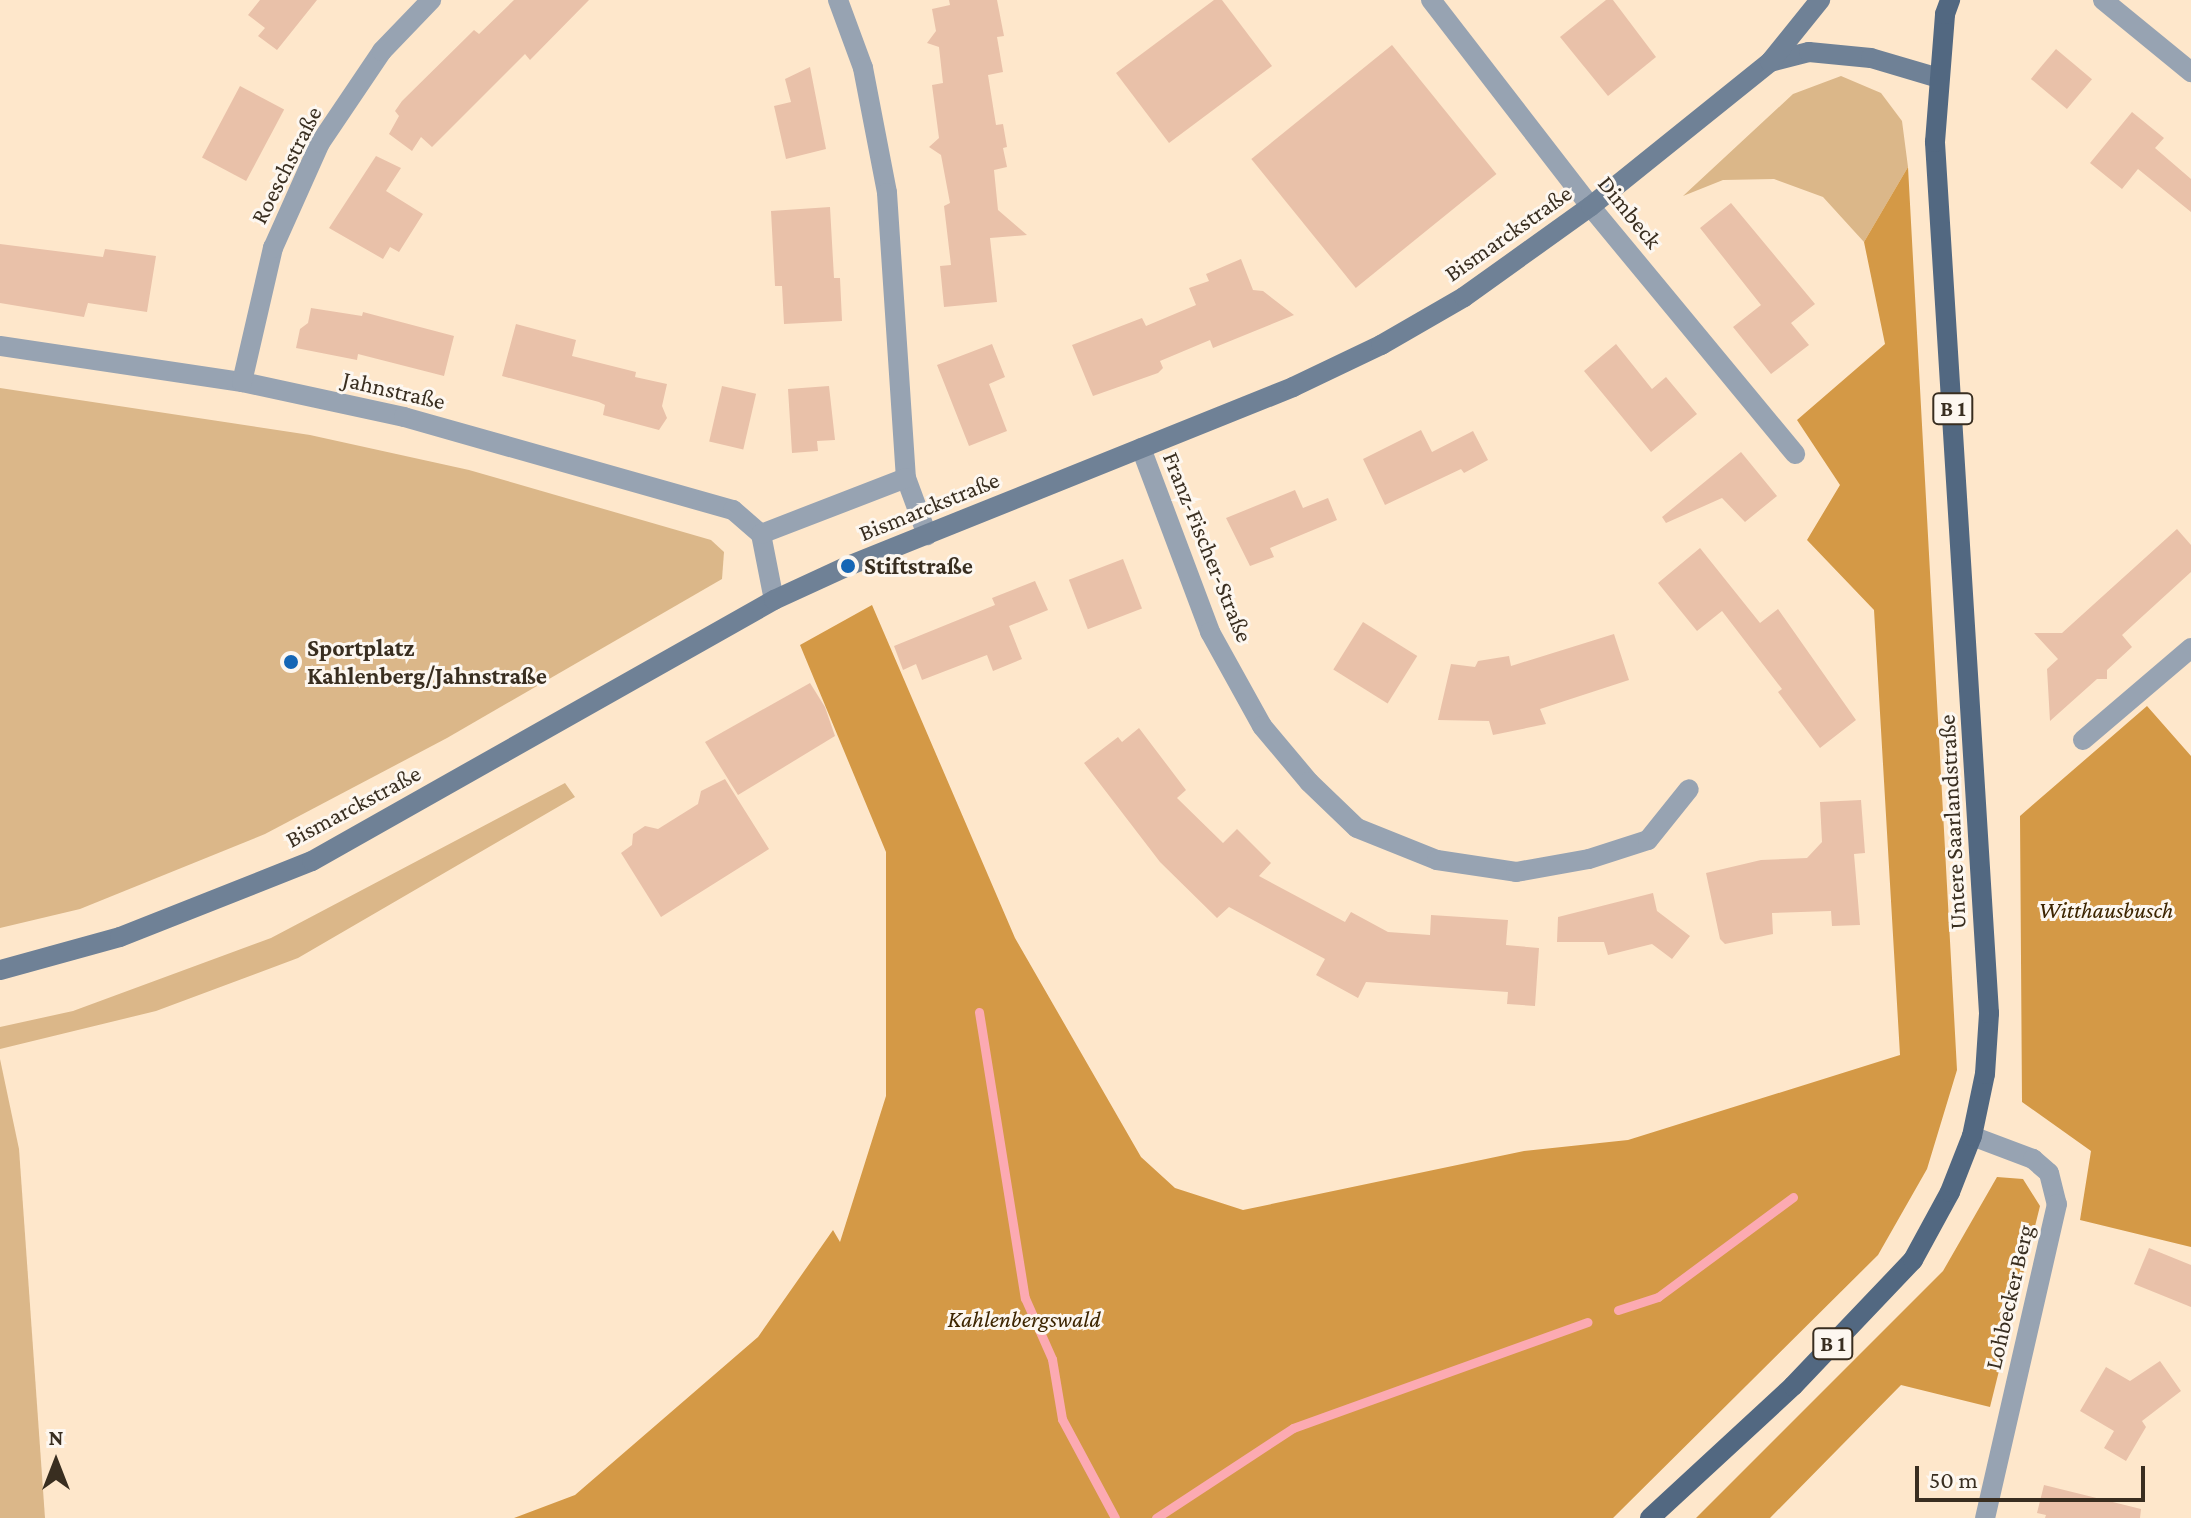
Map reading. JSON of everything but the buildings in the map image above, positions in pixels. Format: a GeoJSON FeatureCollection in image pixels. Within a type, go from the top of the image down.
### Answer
{"type":"FeatureCollection","features":[{"type":"Feature","properties":{"kind":"main road","name":"Bismarckstraße"},"geometry":{"type":"LineString","coordinates":[[0,970],[120,937],[312,861],[774,600],[1293,387],[1381,345],[1464,297],[1591,206],[1770,62],[1820,0]]}},
{"type":"Feature","properties":{"kind":"main road","name":"Untere Saarlandstraße"},"geometry":{"type":"LineString","coordinates":[[1650,1518],[1793,1386],[1913,1260],[1950,1192],[1972,1136],[1985,1074],[1989,1013],[1935,142],[1939,78],[1950,0]]}},
{"type":"Feature","properties":{"kind":"main road"},"geometry":{"type":"LineString","coordinates":[[1770,62],[1809,52],[1871,58],[1939,78]]}},
{"type":"Feature","properties":{"kind":"street","name":"Roeschstraße"},"geometry":{"type":"LineString","coordinates":[[242,382],[273,248],[320,143],[382,51],[431,0]]}},
{"type":"Feature","properties":{"kind":"street"},"geometry":{"type":"LineString","coordinates":[[838,0],[863,68],[887,193],[906,478],[927,535]]}},
{"type":"Feature","properties":{"kind":"street","name":"Dimbeck"},"geometry":{"type":"LineString","coordinates":[[1431,0],[1591,206],[1795,454]]}},
{"type":"Feature","properties":{"kind":"street"},"geometry":{"type":"LineString","coordinates":[[2103,0],[2191,72]]}},
{"type":"Feature","properties":{"kind":"street","name":"Jahnstraße"},"geometry":{"type":"LineString","coordinates":[[0,346],[242,382],[404,417],[733,510],[761,534]]}},
{"type":"Feature","properties":{"kind":"street","name":"Franz-Fischer-Straße"},"geometry":{"type":"LineString","coordinates":[[1141,448],[1210,632],[1262,726],[1309,782],[1357,828],[1437,860],[1516,872],[1589,859],[1648,840],[1689,789]]}},
{"type":"Feature","properties":{"kind":"street"},"geometry":{"type":"LineString","coordinates":[[774,600],[761,534],[906,478]]}},
{"type":"Feature","properties":{"kind":"street"},"geometry":{"type":"LineString","coordinates":[[2083,740],[2191,648]]}},
{"type":"Feature","properties":{"kind":"street","name":"Lohbecker Berg"},"geometry":{"type":"LineString","coordinates":[[1972,1136],[2033,1159],[2049,1173],[2057,1204],[1985,1518]]}},
{"type":"Feature","properties":{"kind":"shaded area"},"geometry":{"type":"Polygon","coordinates":[[[1841,76],[1881,93],[1902,121],[1908,167],[1864,242],[1823,197],[1774,179],[1723,180],[1683,196],[1793,94],[1841,76]]]}},
{"type":"Feature","properties":{"kind":"shaded area","name":"Sportplatz Kahlenberg/Jahnstraße"},"geometry":{"type":"Polygon","coordinates":[[[0,388],[310,435],[469,470],[711,540],[724,552],[722,579],[447,738],[265,834],[80,909],[0,928],[0,388]]]}},
{"type":"Feature","properties":{"kind":"shaded area"},"geometry":{"type":"Polygon","coordinates":[[[565,783],[575,797],[298,958],[156,1011],[0,1049],[0,1027],[73,1011],[271,938],[565,783]]]}},
{"type":"Feature","properties":{"kind":"shaded area"},"geometry":{"type":"Polygon","coordinates":[[[0,1059],[19,1149],[45,1518],[0,1518],[0,1059]]]}},
{"type":"Feature","properties":{"kind":"green space","name":"Kahlenbergswald"},"geometry":{"type":"Polygon","coordinates":[[[1908,167],[1957,1070],[1927,1169],[1878,1255],[1613,1518],[514,1518],[575,1495],[758,1337],[833,1230],[840,1242],[886,1096],[886,852],[800,645],[872,605],[1015,938],[1141,1157],[1175,1188],[1243,1210],[1524,1151],[1628,1140],[1900,1055],[1874,610],[1807,540],[1840,485],[1797,420],[1885,344],[1864,242],[1908,167]]]}},
{"type":"Feature","properties":{"kind":"green space","name":"Witthausbusch"},"geometry":{"type":"Polygon","coordinates":[[[2147,706],[2191,756],[2191,1247],[2080,1220],[2091,1151],[2022,1102],[2020,816],[2147,706]]]}},
{"type":"Feature","properties":{"kind":"green space"},"geometry":{"type":"Polygon","coordinates":[[[1997,1177],[2023,1179],[2040,1206],[1990,1407],[1901,1385],[1770,1518],[1696,1518],[1943,1271],[1997,1177]]]}},
{"type":"Feature","properties":{"kind":"waterway"},"geometry":{"type":"LineString","coordinates":[[979,1012],[1025,1298],[1052,1359],[1062,1419],[1115,1518]]}},
{"type":"Feature","properties":{"kind":"waterway"},"geometry":{"type":"LineString","coordinates":[[1618,1310],[1658,1297],[1793,1197]]}},
{"type":"Feature","properties":{"kind":"waterway"},"geometry":{"type":"LineString","coordinates":[[1156,1518],[1293,1428],[1587,1322]]}},
{"type":"Feature","properties":{"kind":"place","name":"Stiftstraße"},"geometry":{"type":"Point","coordinates":[848,566]}},
{"type":"Feature","properties":{"kind":"place","name":"Sportplatz Kahlenberg/Jahnstraße"},"geometry":{"type":"Point","coordinates":[291,662]}}]}
